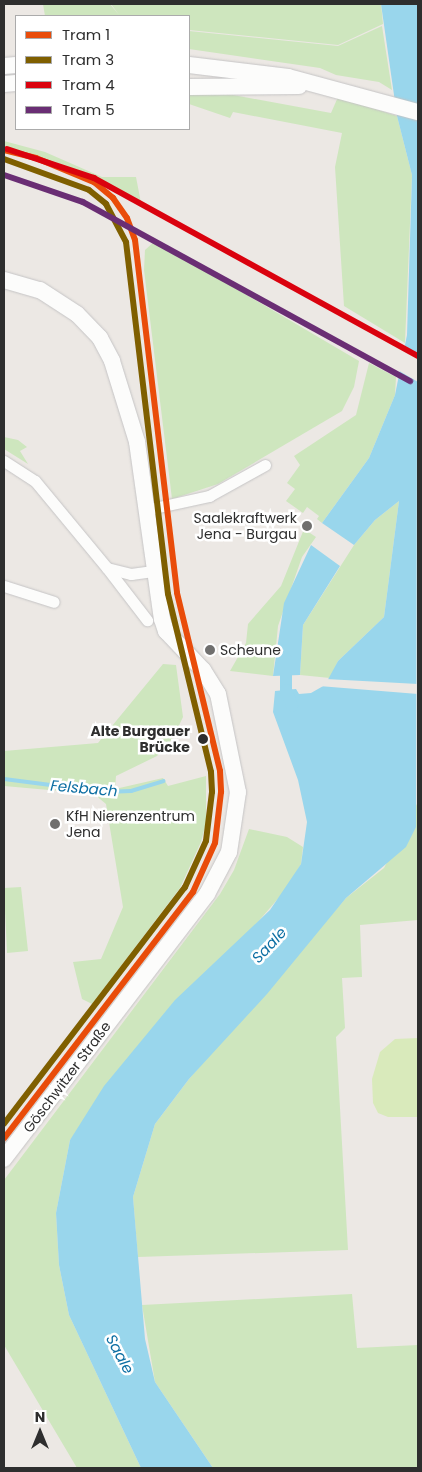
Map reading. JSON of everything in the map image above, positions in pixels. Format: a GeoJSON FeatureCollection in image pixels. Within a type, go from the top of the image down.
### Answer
{"type":"FeatureCollection","features":[{"type":"Feature","properties":{"kind":"main road"},"geometry":{"type":"LineString","coordinates":[[190,65],[288,77],[418,112]]}},
{"type":"Feature","properties":{"kind":"main road"},"geometry":{"type":"LineString","coordinates":[[190,87],[319,86]]}},
{"type":"Feature","properties":{"kind":"main road","name":"Göschwitzer Straße"},"geometry":{"type":"LineString","coordinates":[[4,280],[40,290],[60,301],[100,338],[124,389],[137,442],[153,571],[166,631],[203,670],[218,694],[236,768],[234,832],[220,874],[207,894],[4,1159]]}},
{"type":"Feature","properties":{"kind":"street"},"geometry":{"type":"LineString","coordinates":[[4,461],[35,481],[66,516],[146,620]]}},
{"type":"Feature","properties":{"kind":"street"},"geometry":{"type":"LineString","coordinates":[[145,510],[209,496],[265,466]]}},
{"type":"Feature","properties":{"kind":"street"},"geometry":{"type":"LineString","coordinates":[[107,568],[131,574],[153,571]]}},
{"type":"Feature","properties":{"kind":"street"},"geometry":{"type":"LineString","coordinates":[[4,586],[54,602]]}},
{"type":"Feature","properties":{"kind":"green space"},"geometry":{"type":"Polygon","coordinates":[[[43,4],[110,4],[119,15],[45,15],[43,4]]]}},
{"type":"Feature","properties":{"kind":"green space"},"geometry":{"type":"Polygon","coordinates":[[[111,4],[381,4],[383,24],[338,45],[190,30],[190,15],[119,15],[111,4]]]}},
{"type":"Feature","properties":{"kind":"green space"},"geometry":{"type":"Polygon","coordinates":[[[382,26],[392,90],[379,82],[336,75],[320,68],[190,49],[190,31],[338,46],[382,26]]]}},
{"type":"Feature","properties":{"kind":"green space"},"geometry":{"type":"Polygon","coordinates":[[[190,91],[233,95],[331,113],[338,97],[397,116],[412,175],[405,343],[344,306],[335,167],[342,133],[233,112],[230,118],[190,104],[190,91]]]}},
{"type":"Feature","properties":{"kind":"green space"},"geometry":{"type":"Polygon","coordinates":[[[4,141],[45,152],[102,177],[136,177],[141,203],[85,173],[4,147],[4,141]]]}},
{"type":"Feature","properties":{"kind":"green space"},"geometry":{"type":"Polygon","coordinates":[[[155,241],[359,361],[354,387],[342,411],[218,484],[172,499],[144,270],[145,250],[155,241]]]}},
{"type":"Feature","properties":{"kind":"green space"},"geometry":{"type":"Polygon","coordinates":[[[369,363],[396,377],[395,395],[369,458],[322,523],[317,519],[319,516],[307,507],[303,513],[286,501],[295,489],[287,483],[300,465],[294,456],[356,415],[369,363]]]}},
{"type":"Feature","properties":{"kind":"green space"},"geometry":{"type":"Polygon","coordinates":[[[4,437],[18,440],[27,447],[20,451],[28,464],[4,449],[4,437]]]}},
{"type":"Feature","properties":{"kind":"green space"},"geometry":{"type":"Polygon","coordinates":[[[399,501],[384,617],[338,661],[330,678],[300,675],[303,625],[354,545],[375,520],[399,501]]]}},
{"type":"Feature","properties":{"kind":"green space"},"geometry":{"type":"Polygon","coordinates":[[[304,529],[316,537],[302,557],[278,626],[273,676],[230,671],[246,643],[248,624],[281,586],[304,529]]]}},
{"type":"Feature","properties":{"kind":"green space"},"geometry":{"type":"Polygon","coordinates":[[[163,664],[176,665],[183,717],[173,738],[157,756],[116,776],[115,789],[163,778],[168,786],[206,776],[206,823],[201,842],[180,888],[92,1004],[82,999],[73,962],[101,959],[123,907],[106,804],[94,794],[4,786],[4,751],[98,743],[163,664]]]}},
{"type":"Feature","properties":{"kind":"green space"},"geometry":{"type":"Polygon","coordinates":[[[418,802],[418,920],[360,925],[362,977],[342,978],[345,1028],[336,1037],[348,1250],[138,1257],[133,1197],[155,1124],[189,1079],[346,898],[384,868],[418,802]]]}},
{"type":"Feature","properties":{"kind":"green space"},"geometry":{"type":"Polygon","coordinates":[[[249,829],[287,837],[303,847],[301,864],[288,887],[70,1140],[56,1213],[59,1265],[69,1315],[141,1468],[77,1468],[4,1345],[4,1180],[220,894],[234,870],[249,829]]]}},
{"type":"Feature","properties":{"kind":"green space"},"geometry":{"type":"Polygon","coordinates":[[[21,887],[28,951],[7,953],[4,888],[21,887]]]}},
{"type":"Feature","properties":{"kind":"green space"},"geometry":{"type":"Polygon","coordinates":[[[418,1038],[418,1117],[388,1117],[378,1113],[373,1103],[372,1079],[380,1052],[395,1039],[418,1038]]]}},
{"type":"Feature","properties":{"kind":"green space"},"geometry":{"type":"Polygon","coordinates":[[[352,1294],[357,1348],[418,1345],[418,1468],[213,1468],[155,1382],[142,1305],[352,1294]]]}},
{"type":"Feature","properties":{"kind":"water","name":"Saale"},"geometry":{"type":"Polygon","coordinates":[[[381,4],[418,4],[416,827],[406,847],[346,898],[267,994],[189,1079],[155,1124],[133,1197],[145,1339],[155,1382],[213,1468],[141,1468],[69,1315],[59,1265],[56,1213],[70,1140],[104,1086],[175,1000],[270,910],[301,864],[307,822],[298,780],[273,712],[275,691],[296,689],[299,694],[311,693],[325,685],[338,661],[384,617],[399,501],[375,520],[354,545],[322,523],[369,458],[395,395],[407,335],[412,175],[397,116],[381,4]]]}},
{"type":"Feature","properties":{"kind":"water"},"geometry":{"type":"Polygon","coordinates":[[[311,545],[340,566],[303,625],[300,675],[273,676],[284,603],[311,545]]]}},
{"type":"Feature","properties":{"kind":"pier"},"geometry":{"type":"Polygon","coordinates":[[[402,344],[418,354],[418,382],[396,369],[402,344]]]}},
{"type":"Feature","properties":{"kind":"pier"},"geometry":{"type":"Polygon","coordinates":[[[326,679],[418,684],[418,694],[319,686],[326,679]]]}},
{"type":"Feature","properties":{"kind":"waterway"},"geometry":{"type":"LineString","coordinates":[[286,659],[286,690],[292,706]]}},
{"type":"Feature","properties":{"kind":"waterway","name":"Felsbach"},"geometry":{"type":"LineString","coordinates":[[4,779],[105,792],[131,791],[164,781]]}},
{"type":"Feature","properties":{"kind":"tram line","name":"4"},"geometry":{"type":"LineString","coordinates":[[7,149],[94,178],[418,356]]}},
{"type":"Feature","properties":{"kind":"tram line","name":"1"},"geometry":{"type":"LineString","coordinates":[[4,150],[36,158],[94,182],[113,198],[127,218],[135,240],[177,593],[220,771],[221,792],[215,843],[193,892],[4,1138]]}},
{"type":"Feature","properties":{"kind":"tram line","name":"3"},"geometry":{"type":"LineString","coordinates":[[4,159],[89,190],[106,204],[126,242],[168,594],[211,772],[212,792],[206,841],[185,887],[4,1124]]}},
{"type":"Feature","properties":{"kind":"tram line","name":"5"},"geometry":{"type":"LineString","coordinates":[[4,175],[83,202],[410,381]]}},
{"type":"Feature","properties":{"kind":"tram line"},"geometry":{"type":"LineString","coordinates":[[149,365],[149,413]]}},
{"type":"Feature","properties":{"kind":"place","name":"Saalekraftwerk Jena - Burgau"},"geometry":{"type":"Point","coordinates":[307,526]}},
{"type":"Feature","properties":{"kind":"place","name":"Scheune"},"geometry":{"type":"Point","coordinates":[210,650]}},
{"type":"Feature","properties":{"kind":"place","name":"Alte Burgauer Brücke"},"geometry":{"type":"Point","coordinates":[203,739]}},
{"type":"Feature","properties":{"kind":"place","name":"KfH Nierenzentrum Jena"},"geometry":{"type":"Point","coordinates":[55,824]}}]}
